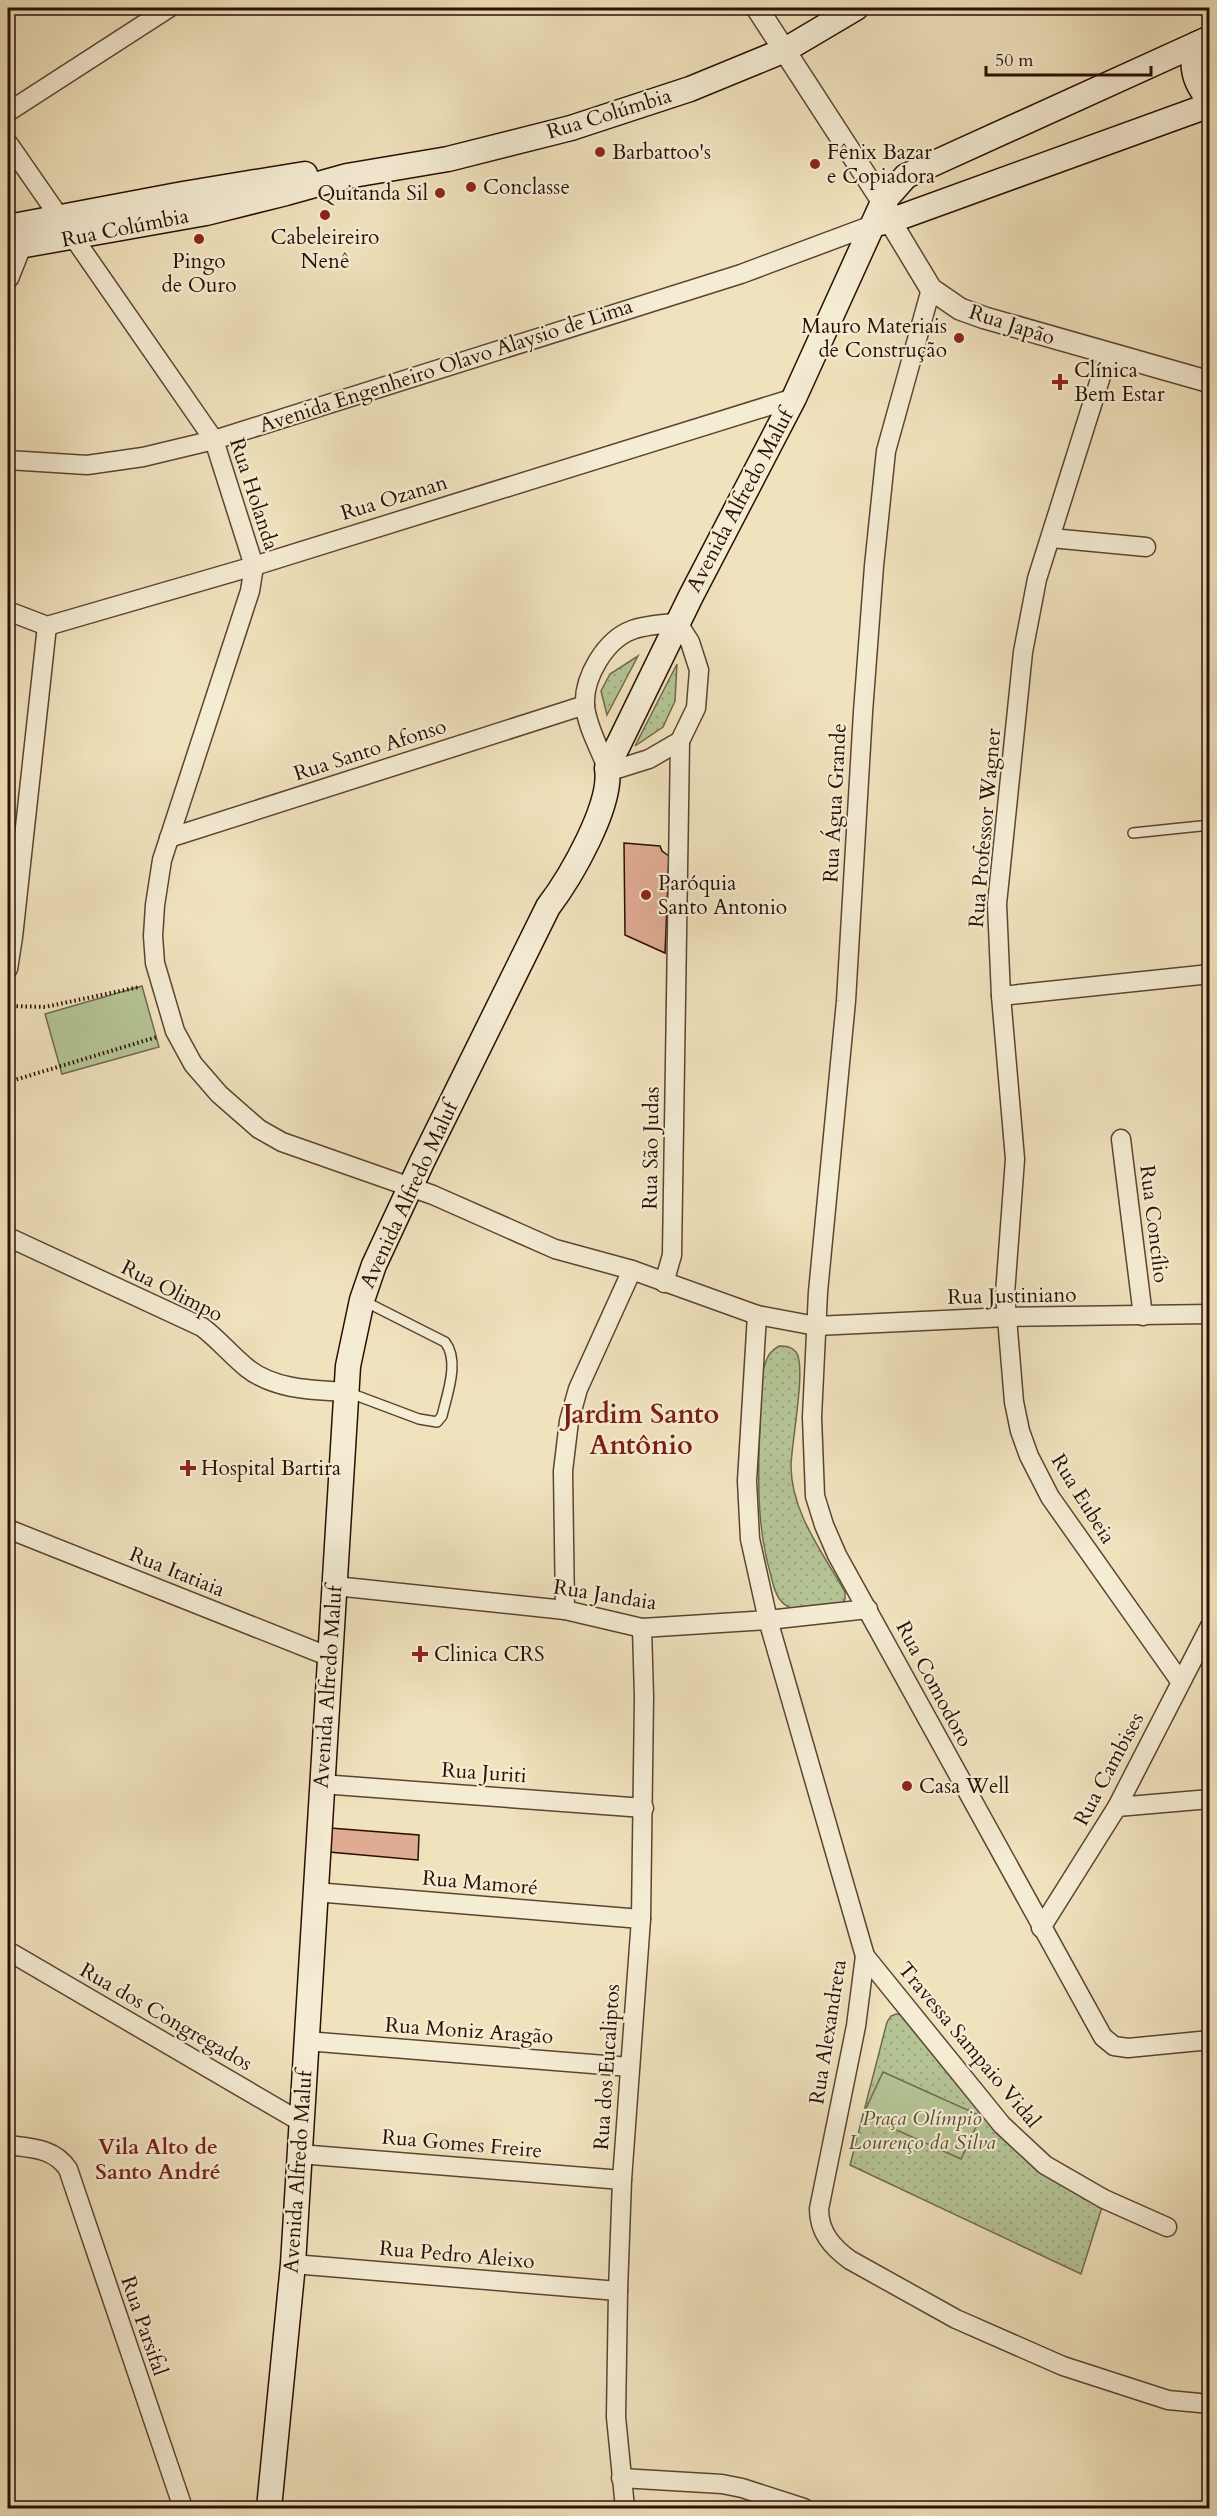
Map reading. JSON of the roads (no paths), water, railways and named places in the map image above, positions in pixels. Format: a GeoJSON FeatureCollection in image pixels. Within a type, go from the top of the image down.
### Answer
{"type":"FeatureCollection","features":[{"type":"Feature","properties":{"kind":"main road","name":"Rua Colúmbia"},"geometry":{"type":"LineString","coordinates":[[12,241],[73,238],[206,213],[286,194],[346,176],[448,159],[571,128],[690,89],[785,50],[856,8]]}},
{"type":"Feature","properties":{"kind":"main road"},"geometry":{"type":"LineString","coordinates":[[1203,41],[1193,59],[1194,70],[1199,85],[1209,100]]}},
{"type":"Feature","properties":{"kind":"main road","name":"Avenida Engenheiro Olavo Alaysio de Lima"},"geometry":{"type":"LineString","coordinates":[[883,216],[906,176],[1203,41]]}},
{"type":"Feature","properties":{"kind":"main road","name":"Avenida Engenheiro Olavo Alaysio de Lima"},"geometry":{"type":"LineString","coordinates":[[883,216],[1209,105]]}},
{"type":"Feature","properties":{"kind":"main road","name":"Rua Colúmbia"},"geometry":{"type":"LineString","coordinates":[[50,220],[301,175],[346,176]]}},
{"type":"Feature","properties":{"kind":"main road","name":"Avenida Alfredo Maluf"},"geometry":{"type":"LineString","coordinates":[[269,2508],[292,2264],[348,1366],[362,1300],[374,1265],[410,1187],[548,907],[558,868],[608,773],[678,623],[794,398],[883,216]]}},
{"type":"Feature","properties":{"kind":"main road"},"geometry":{"type":"LineString","coordinates":[[12,241],[50,220]]}},
{"type":"Feature","properties":{"kind":"street"},"geometry":{"type":"LineString","coordinates":[[8,112],[169,8]]}},
{"type":"Feature","properties":{"kind":"street","name":"Rua Japão"},"geometry":{"type":"LineString","coordinates":[[757,8],[785,50],[883,216],[931,289],[960,309],[985,318],[1209,382]]}},
{"type":"Feature","properties":{"kind":"street","name":"Rua Holanda"},"geometry":{"type":"LineString","coordinates":[[8,143],[50,220],[73,238],[214,440],[254,566],[250,591],[169,838],[156,894],[153,936],[155,963],[175,1031],[193,1064],[204,1077],[219,1094],[259,1129],[301,1150],[410,1187]]}},
{"type":"Feature","properties":{"kind":"street","name":"Avenida Engenheiro Olavo Alaysio de Lima"},"geometry":{"type":"LineString","coordinates":[[8,460],[87,465],[143,457],[214,440],[741,274],[883,216]]}},
{"type":"Feature","properties":{"kind":"street"},"geometry":{"type":"LineString","coordinates":[[8,277],[12,241]]}},
{"type":"Feature","properties":{"kind":"street","name":"Rua Água Grande"},"geometry":{"type":"LineString","coordinates":[[816,1326],[835,1093],[846,1001],[863,712],[886,451],[931,289]]}},
{"type":"Feature","properties":{"kind":"street","name":"Rua Professor Wagner"},"geometry":{"type":"LineString","coordinates":[[1007,1317],[1005,1294],[1015,1159],[1001,996],[998,904],[1023,652],[1032,598],[1108,354]]}},
{"type":"Feature","properties":{"kind":"street","name":"Rua Ozanan"},"geometry":{"type":"LineString","coordinates":[[47,627],[254,566],[794,398]]}},
{"type":"Feature","properties":{"kind":"street"},"geometry":{"type":"LineString","coordinates":[[1051,538],[1146,547]]}},
{"type":"Feature","properties":{"kind":"street"},"geometry":{"type":"LineString","coordinates":[[8,611],[47,627],[14,937],[8,969]]}},
{"type":"Feature","properties":{"kind":"street"},"geometry":{"type":"LineString","coordinates":[[678,623],[696,657],[699,687],[696,708],[680,741],[649,759],[608,773],[585,705],[588,685],[595,668],[611,644],[630,630],[678,623]]}},
{"type":"Feature","properties":{"kind":"street","name":"Rua Santo Afonso"},"geometry":{"type":"LineString","coordinates":[[169,838],[585,705]]}},
{"type":"Feature","properties":{"kind":"street","name":"Rua São Judas"},"geometry":{"type":"LineString","coordinates":[[664,1283],[672,1255],[680,741]]}},
{"type":"Feature","properties":{"kind":"street"},"geometry":{"type":"LineString","coordinates":[[1001,996],[1209,974]]}},
{"type":"Feature","properties":{"kind":"street","name":"Rua Concílio"},"geometry":{"type":"LineString","coordinates":[[1120,1138],[1143,1316]]}},
{"type":"Feature","properties":{"kind":"street"},"geometry":{"type":"LineString","coordinates":[[410,1187],[555,1249],[632,1270],[664,1283]]}},
{"type":"Feature","properties":{"kind":"street","name":"Rua Olimpo"},"geometry":{"type":"LineString","coordinates":[[8,1237],[202,1327],[218,1339],[247,1368],[263,1379],[304,1389],[347,1392]]}},
{"type":"Feature","properties":{"kind":"street"},"geometry":{"type":"LineString","coordinates":[[565,1610],[563,1471],[569,1421],[578,1389],[632,1270]]}},
{"type":"Feature","properties":{"kind":"street","name":"Rua Justiniano"},"geometry":{"type":"LineString","coordinates":[[664,1283],[757,1315],[816,1326],[1007,1317],[1209,1314]]}},
{"type":"Feature","properties":{"kind":"street","name":"Rua Alexandreta"},"geometry":{"type":"LineString","coordinates":[[757,1315],[748,1450],[747,1509],[750,1539],[768,1620],[865,1956],[856,2026],[819,2209],[819,2220],[829,2240],[850,2260],[956,2319],[1042,2357],[1144,2393],[1168,2400],[1209,2404]]}},
{"type":"Feature","properties":{"kind":"street","name":"Rua Eubeia"},"geometry":{"type":"LineString","coordinates":[[1007,1317],[1014,1402],[1020,1431],[1029,1456],[1050,1497],[1180,1681]]}},
{"type":"Feature","properties":{"kind":"street","name":"Rua Comodoro"},"geometry":{"type":"LineString","coordinates":[[816,1326],[812,1417],[815,1496],[824,1525],[837,1555],[1041,1928],[1108,2043],[1128,2048],[1209,2040]]}},
{"type":"Feature","properties":{"kind":"street","name":"Rua Itatiaia"},"geometry":{"type":"LineString","coordinates":[[8,1529],[330,1657]]}},
{"type":"Feature","properties":{"kind":"street","name":"Rua Jandaia"},"geometry":{"type":"LineString","coordinates":[[335,1586],[565,1610],[642,1628],[768,1620],[868,1609]]}},
{"type":"Feature","properties":{"kind":"street","name":"Rua Cambises"},"geometry":{"type":"LineString","coordinates":[[1041,1928],[1117,1808],[1209,1626]]}},
{"type":"Feature","properties":{"kind":"street","name":"Rua dos Eucaliptos"},"geometry":{"type":"LineString","coordinates":[[625,2508],[616,2417],[618,2291],[622,2180],[641,1919],[644,1808],[642,1628]]}},
{"type":"Feature","properties":{"kind":"street","name":"Rua Juriti"},"geometry":{"type":"LineString","coordinates":[[321,1784],[644,1808]]}},
{"type":"Feature","properties":{"kind":"street"},"geometry":{"type":"LineString","coordinates":[[1117,1808],[1209,1799]]}},
{"type":"Feature","properties":{"kind":"street","name":"Rua Mamoré"},"geometry":{"type":"LineString","coordinates":[[315,1892],[641,1919]]}},
{"type":"Feature","properties":{"kind":"street","name":"Rua dos Congregados"},"geometry":{"type":"LineString","coordinates":[[8,1951],[301,2122]]}},
{"type":"Feature","properties":{"kind":"street","name":"Travessa Sampaio Vidal"},"geometry":{"type":"LineString","coordinates":[[865,1956],[1002,2125],[1045,2164],[1104,2199],[1167,2227]]}},
{"type":"Feature","properties":{"kind":"street","name":"Rua Moniz Aragão"},"geometry":{"type":"LineString","coordinates":[[306,2041],[630,2067]]}},
{"type":"Feature","properties":{"kind":"street","name":"Rua Parsifal"},"geometry":{"type":"LineString","coordinates":[[8,2145],[41,2150],[61,2159],[73,2181],[183,2508]]}},
{"type":"Feature","properties":{"kind":"street","name":"Rua Gomes Freire"},"geometry":{"type":"LineString","coordinates":[[299,2154],[622,2180]]}},
{"type":"Feature","properties":{"kind":"street","name":"Rua Pedro Aleixo"},"geometry":{"type":"LineString","coordinates":[[292,2264],[618,2291]]}},
{"type":"Feature","properties":{"kind":"street"},"geometry":{"type":"LineString","coordinates":[[621,2478],[722,2484],[804,2508]]}},
{"type":"Feature","properties":{"kind":"lane"},"geometry":{"type":"LineString","coordinates":[[1133,833],[1209,825]]}},
{"type":"Feature","properties":{"kind":"lane"},"geometry":{"type":"LineString","coordinates":[[347,1392],[418,1419],[437,1422],[442,1416],[453,1361],[452,1350],[445,1342],[362,1300]]}},
{"type":"Feature","properties":{"kind":"place","name":"Barbattoo's"},"geometry":{"type":"Point","coordinates":[600,152]}},
{"type":"Feature","properties":{"kind":"place","name":"Fênix Bazar e Copiadora"},"geometry":{"type":"Point","coordinates":[815,164]}},
{"type":"Feature","properties":{"kind":"place","name":"Conclasse"},"geometry":{"type":"Point","coordinates":[471,187]}},
{"type":"Feature","properties":{"kind":"place","name":"Quitanda Sil"},"geometry":{"type":"Point","coordinates":[440,193]}},
{"type":"Feature","properties":{"kind":"place","name":"Cabeleireiro Nenê"},"geometry":{"type":"Point","coordinates":[325,215]}},
{"type":"Feature","properties":{"kind":"place","name":"Pingo de Ouro"},"geometry":{"type":"Point","coordinates":[199,239]}},
{"type":"Feature","properties":{"kind":"place","name":"Mauro Materiais de Construção"},"geometry":{"type":"Point","coordinates":[959,338]}},
{"type":"Feature","properties":{"kind":"place","name":"Clínica Bem Estar"},"geometry":{"type":"Point","coordinates":[1060,382]}},
{"type":"Feature","properties":{"kind":"place","name":"Paróquia Santo Antonio"},"geometry":{"type":"Point","coordinates":[646,895]}},
{"type":"Feature","properties":{"kind":"place","name":"Hospital Bartira"},"geometry":{"type":"Point","coordinates":[188,1468]}},
{"type":"Feature","properties":{"kind":"place","name":"Clinica CRS"},"geometry":{"type":"Point","coordinates":[420,1654]}},
{"type":"Feature","properties":{"kind":"place","name":"Casa Well"},"geometry":{"type":"Point","coordinates":[907,1786]}},
{"type":"Feature","properties":{"kind":"district","name":"Jardim Santo Antônio"},"geometry":{"type":"Point","coordinates":[641,1430]}},
{"type":"Feature","properties":{"kind":"district","name":"Vila Alto de Santo André"},"geometry":{"type":"Point","coordinates":[158,2160]}},
{"type":"Feature","properties":{"kind":"park label","name":"Praça Olímpio Lourenço da Silva"},"geometry":{"type":"Point","coordinates":[922,2130]}}]}
